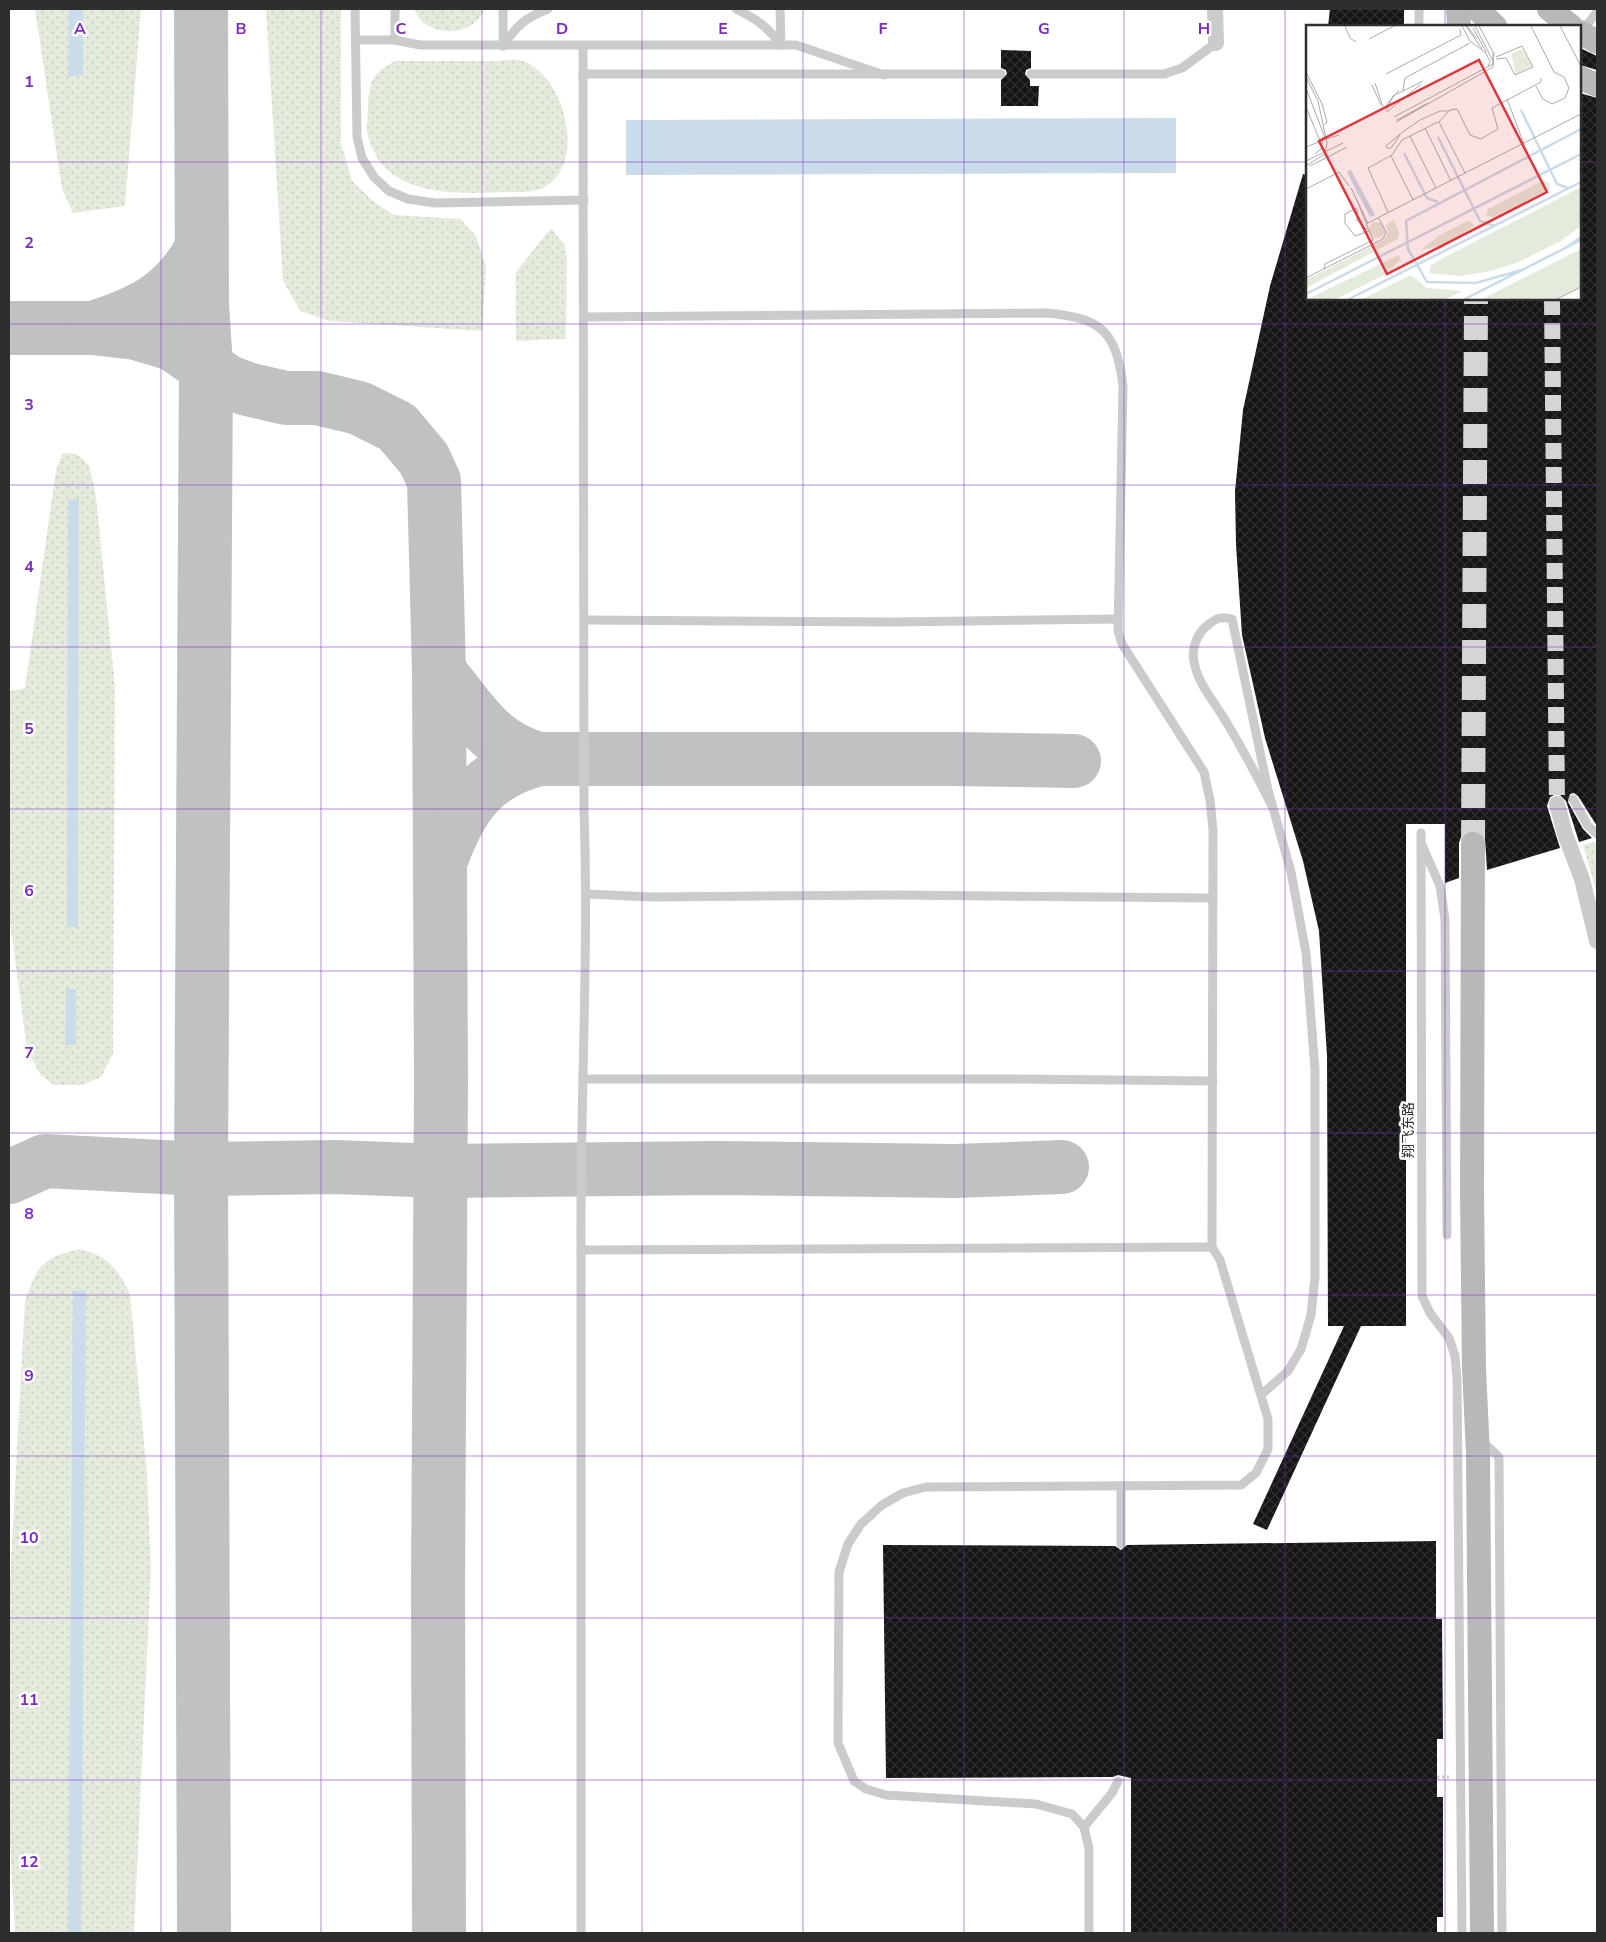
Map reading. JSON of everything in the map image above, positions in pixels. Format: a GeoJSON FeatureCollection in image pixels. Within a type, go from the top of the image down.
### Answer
{"type":"FeatureCollection","features":[{"type":"Feature","properties":{"kind":"main road"},"geometry":{"type":"LineString","coordinates":[[1458,9],[1459,25]]}},
{"type":"Feature","properties":{"kind":"main road"},"geometry":{"type":"LineString","coordinates":[[1477,9],[1494,25]]}},
{"type":"Feature","properties":{"kind":"main road"},"geometry":{"type":"LineString","coordinates":[[1484,9],[1485,25]]}},
{"type":"Feature","properties":{"kind":"main road"},"geometry":{"type":"LineString","coordinates":[[1549,9],[1570,25]]}},
{"type":"Feature","properties":{"kind":"main road"},"geometry":{"type":"LineString","coordinates":[[1581,34],[1597,42]]}},
{"type":"Feature","properties":{"kind":"main road"},"geometry":{"type":"LineString","coordinates":[[1581,71],[1597,72]]}},
{"type":"Feature","properties":{"kind":"main road"},"geometry":{"type":"LineString","coordinates":[[1581,78],[1597,85]]}},
{"type":"Feature","properties":{"kind":"main road"},"geometry":{"type":"LineString","coordinates":[[1473,844],[1472,1213],[1474,1368],[1478,1454],[1482,1933]]}},
{"type":"Feature","properties":{"kind":"street"},"geometry":{"type":"LineString","coordinates":[[1216,9],[1216,43]]}},
{"type":"Feature","properties":{"kind":"street"},"geometry":{"type":"LineString","coordinates":[[1557,804],[1582,879],[1597,941]]}},
{"type":"Feature","properties":{"kind":"lane"},"geometry":{"type":"LineString","coordinates":[[355,9],[356,137],[362,158],[374,177],[389,191],[408,199],[435,203],[584,200]]}},
{"type":"Feature","properties":{"kind":"lane"},"geometry":{"type":"LineString","coordinates":[[395,9],[395,40]]}},
{"type":"Feature","properties":{"kind":"lane"},"geometry":{"type":"LineString","coordinates":[[503,9],[503,46]]}},
{"type":"Feature","properties":{"kind":"lane"},"geometry":{"type":"LineString","coordinates":[[503,46],[514,29],[527,18],[548,9]]}},
{"type":"Feature","properties":{"kind":"lane"},"geometry":{"type":"LineString","coordinates":[[736,9],[754,17],[769,29],[780,45]]}},
{"type":"Feature","properties":{"kind":"lane"},"geometry":{"type":"LineString","coordinates":[[780,9],[780,45]]}},
{"type":"Feature","properties":{"kind":"lane"},"geometry":{"type":"LineString","coordinates":[[1419,9],[1419,25]]}},
{"type":"Feature","properties":{"kind":"lane"},"geometry":{"type":"LineString","coordinates":[[1581,32],[1597,12]]}},
{"type":"Feature","properties":{"kind":"lane"},"geometry":{"type":"LineString","coordinates":[[355,40],[395,40],[420,45],[503,46],[796,45],[884,74]]}},
{"type":"Feature","properties":{"kind":"lane"},"geometry":{"type":"LineString","coordinates":[[1031,74],[1164,74],[1182,68],[1216,43]]}},
{"type":"Feature","properties":{"kind":"lane"},"geometry":{"type":"LineString","coordinates":[[581,1933],[581,1250],[587,894],[584,810],[583,46]]}},
{"type":"Feature","properties":{"kind":"lane"},"geometry":{"type":"LineString","coordinates":[[583,74],[1001,74]]}},
{"type":"Feature","properties":{"kind":"lane"},"geometry":{"type":"LineString","coordinates":[[584,317],[1046,313],[1080,319],[1098,326],[1112,340],[1120,360],[1123,386],[1117,619],[1122,644],[1204,772],[1210,800],[1213,830],[1212,1247],[1220,1260],[1268,1419],[1268,1449],[1256,1473],[1241,1485],[926,1487],[903,1493],[882,1505],[861,1524],[848,1544],[838,1572],[838,1743],[854,1781],[866,1788],[886,1795],[1050,1807],[1072,1814],[1084,1827],[1089,1849],[1089,1933]]}},
{"type":"Feature","properties":{"kind":"lane"},"geometry":{"type":"LineString","coordinates":[[1261,1395],[1288,1371],[1301,1349],[1311,1315],[1315,1277],[1315,1070],[1306,953],[1291,872],[1273,808],[1232,619],[1224,617],[1216,619],[1202,628],[1194,643],[1193,662],[1202,684],[1225,719],[1273,808]]}},
{"type":"Feature","properties":{"kind":"lane"},"geometry":{"type":"LineString","coordinates":[[585,620],[894,622],[1117,619]]}},
{"type":"Feature","properties":{"kind":"lane"},"geometry":{"type":"LineString","coordinates":[[1573,799],[1588,826],[1597,834]]}},
{"type":"Feature","properties":{"kind":"lane","name":"翔飞东路"},"geometry":{"type":"LineString","coordinates":[[1421,833],[1422,1296],[1430,1313],[1449,1338],[1455,1356],[1462,1933]]}},
{"type":"Feature","properties":{"kind":"lane"},"geometry":{"type":"LineString","coordinates":[[1421,843],[1440,886],[1446,919],[1447,1235]]}},
{"type":"Feature","properties":{"kind":"lane"},"geometry":{"type":"LineString","coordinates":[[587,894],[651,897],[1212,898]]}},
{"type":"Feature","properties":{"kind":"lane"},"geometry":{"type":"LineString","coordinates":[[583,1079],[1025,1078],[1213,1081]]}},
{"type":"Feature","properties":{"kind":"lane"},"geometry":{"type":"LineString","coordinates":[[581,1250],[1212,1247]]}},
{"type":"Feature","properties":{"kind":"lane"},"geometry":{"type":"LineString","coordinates":[[1457,1417],[1499,1457],[1502,1933]]}},
{"type":"Feature","properties":{"kind":"lane"},"geometry":{"type":"LineString","coordinates":[[1121,1486],[1121,1544]]}},
{"type":"Feature","properties":{"kind":"lane"},"geometry":{"type":"LineString","coordinates":[[1084,1827],[1112,1792],[1118,1781]]}},
{"type":"Feature","properties":{"kind":"shaded area"},"geometry":{"type":"Polygon","coordinates":[[[35,9],[141,9],[125,206],[73,213],[62,189],[35,9]]]}},
{"type":"Feature","properties":{"kind":"shaded area"},"geometry":{"type":"Polygon","coordinates":[[[266,9],[341,9],[341,144],[352,181],[373,201],[394,215],[460,219],[476,236],[486,267],[482,331],[329,321],[300,311],[283,280],[266,9]]]}},
{"type":"Feature","properties":{"kind":"shaded area"},"geometry":{"type":"Polygon","coordinates":[[[413,9],[485,9],[480,17],[467,28],[442,31],[425,24],[413,9]]]}},
{"type":"Feature","properties":{"kind":"shaded area"},"geometry":{"type":"Polygon","coordinates":[[[516,60],[523,61],[537,69],[550,83],[559,100],[565,119],[568,138],[566,157],[560,173],[548,185],[537,190],[472,193],[428,189],[408,183],[390,172],[377,157],[368,135],[367,122],[369,92],[373,80],[381,70],[395,61],[516,60]]]}},
{"type":"Feature","properties":{"kind":"shaded area"},"geometry":{"type":"Polygon","coordinates":[[[551,228],[565,246],[567,259],[566,339],[516,341],[516,272],[551,228]]]}},
{"type":"Feature","properties":{"kind":"shaded area"},"geometry":{"type":"Polygon","coordinates":[[[63,453],[77,454],[89,465],[96,496],[115,687],[113,1054],[101,1077],[82,1085],[54,1085],[40,1074],[27,1049],[9,914],[9,691],[25,688],[56,470],[63,453]]]}},
{"type":"Feature","properties":{"kind":"shaded area"},"geometry":{"type":"Polygon","coordinates":[[[1594,842],[1597,845],[1597,894],[1583,845],[1594,842]]]}},
{"type":"Feature","properties":{"kind":"shaded area"},"geometry":{"type":"Polygon","coordinates":[[[79,1249],[98,1255],[111,1264],[130,1294],[147,1475],[151,1568],[134,1933],[15,1933],[9,1827],[9,1600],[25,1301],[33,1279],[42,1265],[56,1256],[79,1249]]]}},
{"type":"Feature","properties":{"kind":"water"},"geometry":{"type":"Polygon","coordinates":[[[69,9],[83,9],[83,75],[68,77],[69,9]]]}},
{"type":"Feature","properties":{"kind":"water"},"geometry":{"type":"Polygon","coordinates":[[[1176,118],[1176,173],[626,175],[626,120],[1176,118]]]}},
{"type":"Feature","properties":{"kind":"water"},"geometry":{"type":"Polygon","coordinates":[[[79,499],[78,927],[67,926],[68,500],[79,499]]]}},
{"type":"Feature","properties":{"kind":"water"},"geometry":{"type":"Polygon","coordinates":[[[66,989],[76,989],[76,1045],[65,1045],[66,989]]]}},
{"type":"Feature","properties":{"kind":"water"},"geometry":{"type":"Polygon","coordinates":[[[86,1290],[81,1933],[68,1933],[73,1291],[86,1290]]]}},
{"type":"Feature","properties":{"kind":"building"},"geometry":{"type":"Polygon","coordinates":[[[1330,9],[1404,9],[1404,25],[1328,25],[1330,9]]]}},
{"type":"Feature","properties":{"kind":"building"},"geometry":{"type":"Polygon","coordinates":[[[1581,48],[1597,56],[1597,70],[1581,65],[1581,48]]]}},
{"type":"Feature","properties":{"kind":"building"},"geometry":{"type":"Polygon","coordinates":[[[1001,50],[1031,51],[1031,68],[1026,70],[1025,74],[1030,80],[1030,86],[1039,86],[1038,106],[1001,106],[1001,80],[1007,74],[1006,70],[1001,68],[1001,50]]]}},
{"type":"Feature","properties":{"kind":"building"},"geometry":{"type":"Polygon","coordinates":[[[1581,93],[1597,98],[1597,826],[1578,796],[1574,793],[1570,794],[1568,802],[1583,829],[1592,838],[1579,842],[1566,801],[1560,795],[1554,795],[1550,797],[1547,806],[1560,848],[1487,870],[1485,838],[1479,832],[1467,832],[1461,837],[1459,843],[1459,878],[1445,883],[1445,824],[1406,824],[1406,1326],[1361,1326],[1267,1530],[1253,1524],[1344,1326],[1328,1326],[1327,1056],[1319,931],[1303,861],[1265,738],[1242,635],[1236,545],[1235,491],[1243,410],[1270,286],[1303,174],[1306,175],[1306,300],[1581,300],[1581,93]]]}},
{"type":"Feature","properties":{"kind":"building"},"geometry":{"type":"Polygon","coordinates":[[[1436,1541],[1436,1619],[1442,1619],[1443,1739],[1437,1739],[1437,1797],[1443,1797],[1443,1917],[1437,1917],[1437,1933],[1131,1933],[1131,1778],[1118,1775],[1113,1777],[886,1778],[883,1545],[1115,1546],[1121,1550],[1127,1545],[1436,1541]]]}},
{"type":"Feature","properties":{"kind":"taxiway"},"geometry":{"type":"LineString","coordinates":[[201,9],[202,304],[206,366],[201,1169],[204,1933]]}},
{"type":"Feature","properties":{"kind":"taxiway"},"geometry":{"type":"LineString","coordinates":[[93,328],[127,316],[156,301],[180,280],[201,250]]}},
{"type":"Feature","properties":{"kind":"taxiway"},"geometry":{"type":"LineString","coordinates":[[9,328],[93,328],[136,333],[173,344],[226,381],[247,389],[286,398],[317,398],[359,408],[397,427],[424,459],[434,481],[439,672],[441,1081],[438,1586],[439,1933]]}},
{"type":"Feature","properties":{"kind":"taxiway"},"geometry":{"type":"LineString","coordinates":[[439,672],[471,713],[493,735],[521,753],[539,759]]}},
{"type":"Feature","properties":{"kind":"taxiway"},"geometry":{"type":"LineString","coordinates":[[442,857],[457,822],[477,794],[503,773],[539,759],[952,759],[1074,761]]}},
{"type":"Feature","properties":{"kind":"taxiway"},"geometry":{"type":"LineString","coordinates":[[9,1177],[45,1161],[201,1169],[335,1167],[441,1171],[714,1168],[955,1171],[1062,1167]]}},
{"type":"Feature","properties":{"kind":"tunnel"},"geometry":{"type":"LineString","coordinates":[[1473,844],[1476,300]]}},
{"type":"Feature","properties":{"kind":"tunnel"},"geometry":{"type":"LineString","coordinates":[[1552,300],[1557,804]]}}]}
